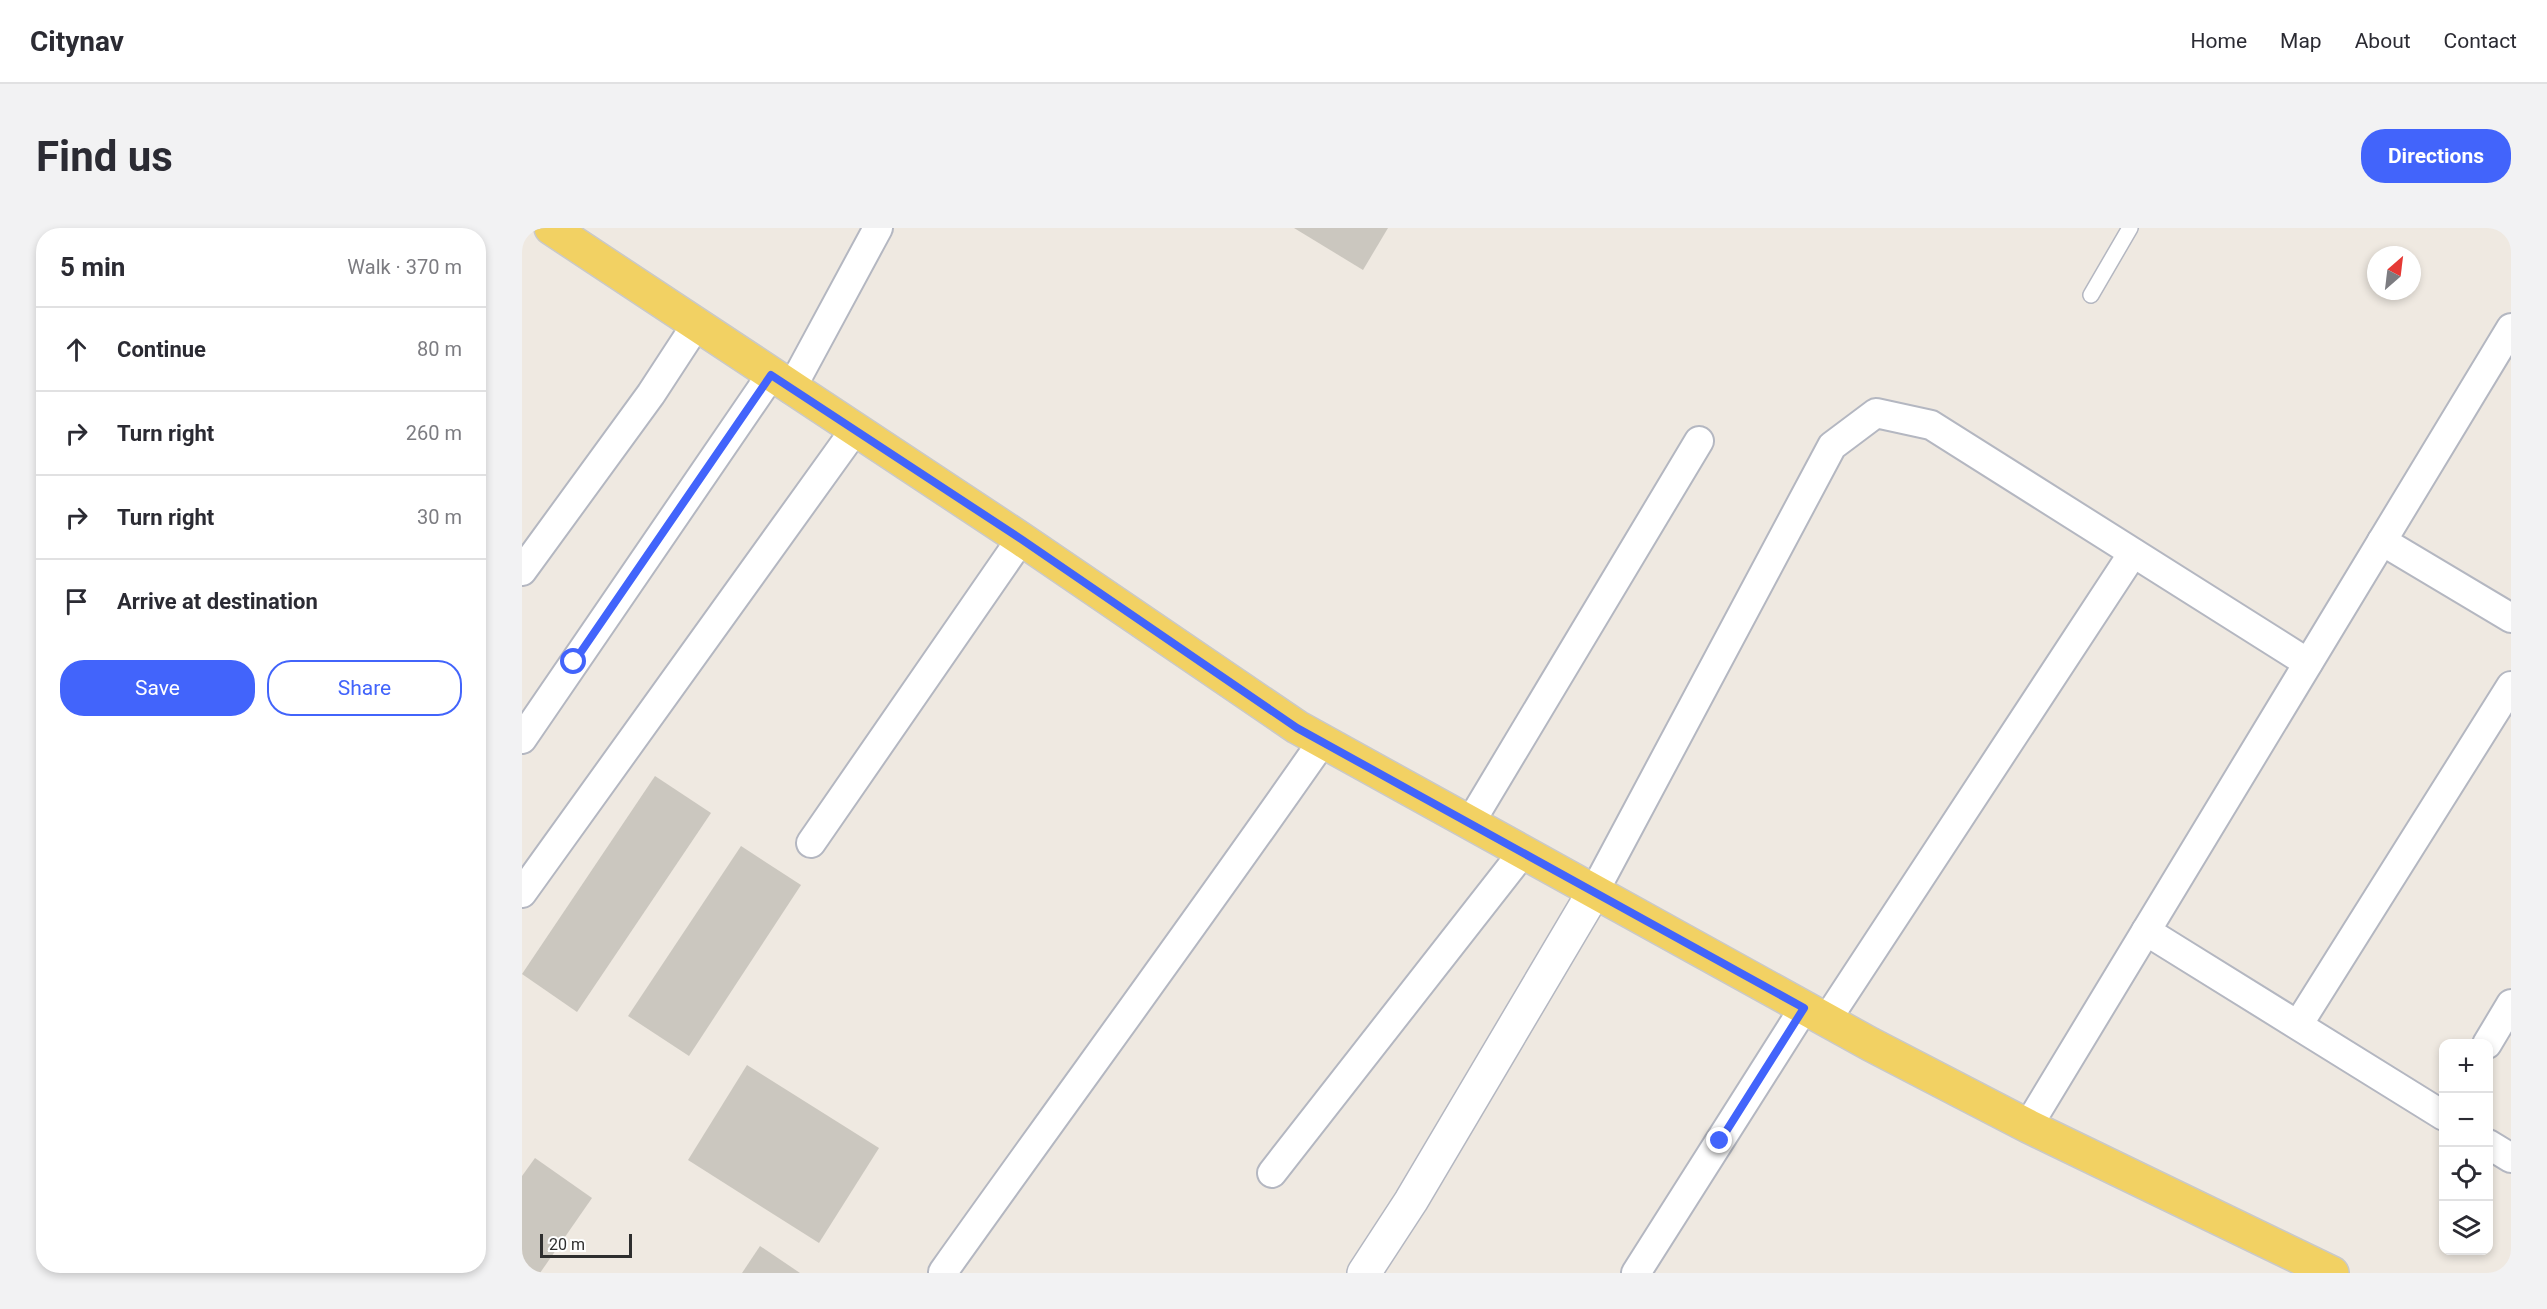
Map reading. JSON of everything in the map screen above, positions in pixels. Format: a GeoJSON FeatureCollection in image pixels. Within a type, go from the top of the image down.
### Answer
{"type":"FeatureCollection","features":[{"type":"Feature","properties":{"kind":"main road"},"geometry":{"type":"LineString","coordinates":[[551,228],[854,431],[1021,539],[1297,728],[1815,1014],[2028,1126],[2332,1273]]}},
{"type":"Feature","properties":{"kind":"street"},"geometry":{"type":"LineString","coordinates":[[522,739],[781,382],[878,228]]}},
{"type":"Feature","properties":{"kind":"street"},"geometry":{"type":"LineString","coordinates":[[522,571],[651,394],[696,325]]}},
{"type":"Feature","properties":{"kind":"street"},"geometry":{"type":"LineString","coordinates":[[2028,1126],[2511,328]]}},
{"type":"Feature","properties":{"kind":"street"},"geometry":{"type":"LineString","coordinates":[[1364,1273],[1410,1202],[1594,892],[1832,446],[1876,413],[1931,425],[2308,663]]}},
{"type":"Feature","properties":{"kind":"street"},"geometry":{"type":"LineString","coordinates":[[522,893],[854,431]]}},
{"type":"Feature","properties":{"kind":"street"},"geometry":{"type":"LineString","coordinates":[[1470,823],[1699,441]]}},
{"type":"Feature","properties":{"kind":"street"},"geometry":{"type":"LineString","coordinates":[[811,843],[1021,539]]}},
{"type":"Feature","properties":{"kind":"street"},"geometry":{"type":"LineString","coordinates":[[2382,541],[2511,618]]}},
{"type":"Feature","properties":{"kind":"street"},"geometry":{"type":"LineString","coordinates":[[1636,1273],[2133,553]]}},
{"type":"Feature","properties":{"kind":"street"},"geometry":{"type":"LineString","coordinates":[[2298,1025],[2511,686]]}},
{"type":"Feature","properties":{"kind":"street"},"geometry":{"type":"LineString","coordinates":[[943,1272],[1119,1025],[1179,946],[1322,742]]}},
{"type":"Feature","properties":{"kind":"street"},"geometry":{"type":"LineString","coordinates":[[1272,1173],[1523,852]]}},
{"type":"Feature","properties":{"kind":"street"},"geometry":{"type":"LineString","coordinates":[[2146,931],[2439,1112]]}},
{"type":"Feature","properties":{"kind":"street"},"geometry":{"type":"LineString","coordinates":[[2490,1039],[2511,1004]]}},
{"type":"Feature","properties":{"kind":"street"},"geometry":{"type":"LineString","coordinates":[[2493,1147],[2511,1158]]}},
{"type":"Feature","properties":{"kind":"lane"},"geometry":{"type":"LineString","coordinates":[[2091,295],[2130,228]]}},
{"type":"Feature","properties":{"kind":"building"},"geometry":{"type":"Polygon","coordinates":[[[1294,228],[1388,228],[1363,270],[1294,228]]]}},
{"type":"Feature","properties":{"kind":"building"},"geometry":{"type":"Polygon","coordinates":[[[655,776],[711,813],[577,1012],[522,974],[655,776]]]}},
{"type":"Feature","properties":{"kind":"building"},"geometry":{"type":"Polygon","coordinates":[[[741,846],[801,885],[689,1056],[628,1016],[741,846]]]}},
{"type":"Feature","properties":{"kind":"building"},"geometry":{"type":"Polygon","coordinates":[[[747,1065],[879,1148],[819,1243],[688,1160],[747,1065]]]}},
{"type":"Feature","properties":{"kind":"building"},"geometry":{"type":"Polygon","coordinates":[[[535,1158],[592,1198],[540,1273],[522,1273],[522,1176],[535,1158]]]}},
{"type":"Feature","properties":{"kind":"building"},"geometry":{"type":"Polygon","coordinates":[[[760,1246],[800,1273],[742,1273],[760,1246]]]}},
{"type":"Feature","properties":{"kind":"route"},"geometry":{"type":"LineString","coordinates":[[574,662],[771,375],[1021,539],[1297,728],[1804,1008],[1720,1141]]}}]}
